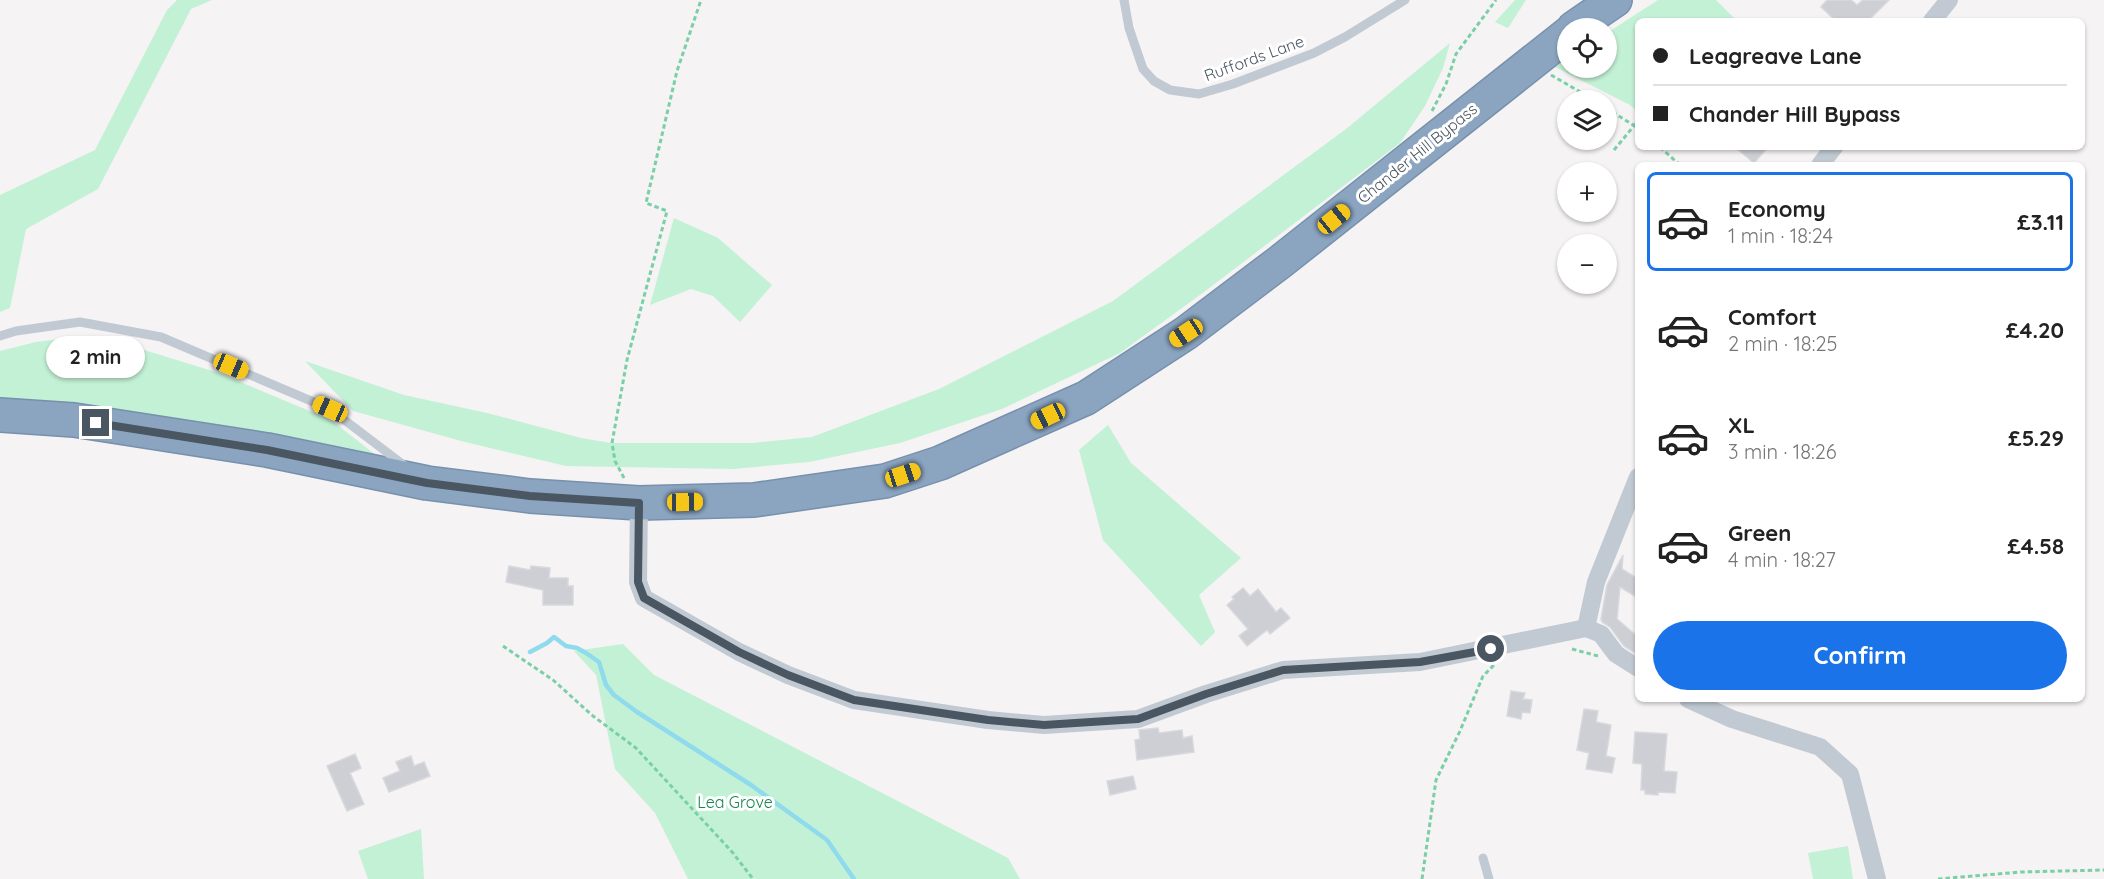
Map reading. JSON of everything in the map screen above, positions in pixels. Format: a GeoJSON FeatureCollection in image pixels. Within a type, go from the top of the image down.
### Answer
{"type":"FeatureCollection","features":[{"type":"Feature","properties":{"kind":"highway"},"geometry":{"type":"LineString","coordinates":[[1589,18],[1615,0]]}},
{"type":"Feature","properties":{"kind":"highway","name":"Chander Hill Bypass"},"geometry":{"type":"LineString","coordinates":[[0,415],[74,420],[267,450],[427,483],[530,496],[639,503],[754,500],[885,481],[940,463],[1086,398],[1186,333],[1280,262],[1557,42]]}},
{"type":"Feature","properties":{"kind":"street"},"geometry":{"type":"LineString","coordinates":[[1934,18],[1949,0]]}},
{"type":"Feature","properties":{"kind":"street"},"geometry":{"type":"LineString","coordinates":[[1822,162],[1832,150]]}},
{"type":"Feature","properties":{"kind":"street"},"geometry":{"type":"LineString","coordinates":[[1586,628],[1596,582],[1635,484]]}},
{"type":"Feature","properties":{"kind":"street"},"geometry":{"type":"LineString","coordinates":[[639,503],[638,582],[644,598],[739,652],[788,675],[854,700],[988,720],[1044,725],[1138,719],[1206,694],[1283,670],[1420,662],[1586,628],[1601,634],[1616,654],[1635,666]]}},
{"type":"Feature","properties":{"kind":"street"},"geometry":{"type":"LineString","coordinates":[[1695,702],[1732,719],[1820,747],[1850,774],[1877,879]]}},
{"type":"Feature","properties":{"kind":"lane","name":"Ruffords Lane"},"geometry":{"type":"LineString","coordinates":[[1124,0],[1143,69],[1154,81],[1170,90],[1199,94],[1233,84],[1314,53],[1405,0]]}},
{"type":"Feature","properties":{"kind":"lane"},"geometry":{"type":"LineString","coordinates":[[0,336],[16,331],[80,322],[161,337],[330,409],[427,483]]}},
{"type":"Feature","properties":{"kind":"lane"},"geometry":{"type":"LineString","coordinates":[[1483,858],[1489,879]]}},
{"type":"Feature","properties":{"kind":"path"},"geometry":{"type":"LineString","coordinates":[[615,461],[612,443],[627,360],[667,211],[646,202],[649,185],[677,71],[701,0]]}},
{"type":"Feature","properties":{"kind":"path"},"geometry":{"type":"LineString","coordinates":[[1430,114],[1446,84],[1456,54],[1496,0]]}},
{"type":"Feature","properties":{"kind":"path"},"geometry":{"type":"LineString","coordinates":[[1530,62],[1576,90]]}},
{"type":"Feature","properties":{"kind":"path"},"geometry":{"type":"LineString","coordinates":[[1617,115],[1635,126]]}},
{"type":"Feature","properties":{"kind":"path"},"geometry":{"type":"LineString","coordinates":[[1617,147],[1635,128]]}},
{"type":"Feature","properties":{"kind":"path"},"geometry":{"type":"LineString","coordinates":[[1663,150],[1677,162]]}},
{"type":"Feature","properties":{"kind":"path"},"geometry":{"type":"LineString","coordinates":[[503,646],[553,680],[593,716],[636,748],[733,853],[753,879]]}},
{"type":"Feature","properties":{"kind":"path"},"geometry":{"type":"LineString","coordinates":[[1567,647],[1593,655]]}},
{"type":"Feature","properties":{"kind":"path"},"geometry":{"type":"LineString","coordinates":[[1422,879],[1436,780],[1483,676],[1496,663],[1506,661]]}},
{"type":"Feature","properties":{"kind":"path"},"geometry":{"type":"LineString","coordinates":[[1938,879],[2021,872],[2104,870]]}},
{"type":"Feature","properties":{"kind":"green space"},"geometry":{"type":"Polygon","coordinates":[[[177,0],[212,0],[191,9],[98,189],[26,229],[10,308],[0,312],[0,195],[95,150],[167,10],[177,0]]]}},
{"type":"Feature","properties":{"kind":"green space"},"geometry":{"type":"Polygon","coordinates":[[[1515,0],[1526,0],[1508,28],[1495,22],[1515,0]]]}},
{"type":"Feature","properties":{"kind":"green space"},"geometry":{"type":"Polygon","coordinates":[[[1658,0],[1716,0],[1734,18],[1635,18],[1635,109],[1617,98],[1617,90],[1600,90],[1577,78],[1617,78],[1617,27],[1658,0]]]}},
{"type":"Feature","properties":{"kind":"green space"},"geometry":{"type":"Polygon","coordinates":[[[1450,43],[1443,68],[1425,106],[1400,143],[1204,292],[1120,353],[1002,409],[900,443],[809,462],[733,469],[566,466],[465,442],[353,411],[305,361],[404,395],[487,413],[581,438],[611,443],[752,443],[812,437],[939,389],[1113,301],[1346,129],[1450,43]]]}},
{"type":"Feature","properties":{"kind":"green space"},"geometry":{"type":"Polygon","coordinates":[[[674,218],[718,238],[772,285],[740,322],[713,296],[691,289],[650,305],[674,218]]]}},
{"type":"Feature","properties":{"kind":"green space"},"geometry":{"type":"Polygon","coordinates":[[[76,337],[118,342],[219,373],[331,420],[381,459],[0,403],[0,351],[36,342],[76,337]]]}},
{"type":"Feature","properties":{"kind":"green space"},"geometry":{"type":"Polygon","coordinates":[[[1108,425],[1131,463],[1241,558],[1199,595],[1215,632],[1201,646],[1103,540],[1079,450],[1108,425]]]}},
{"type":"Feature","properties":{"kind":"green space","name":"Lea Grove"},"geometry":{"type":"Polygon","coordinates":[[[623,644],[654,675],[1008,858],[1020,879],[688,879],[655,813],[615,769],[596,675],[574,651],[623,644]]]}},
{"type":"Feature","properties":{"kind":"green space"},"geometry":{"type":"Polygon","coordinates":[[[421,829],[424,879],[368,879],[358,851],[421,829]]]}},
{"type":"Feature","properties":{"kind":"green space"},"geometry":{"type":"Polygon","coordinates":[[[1848,846],[1853,879],[1813,879],[1808,853],[1848,846]]]}},
{"type":"Feature","properties":{"kind":"building"},"geometry":{"type":"Polygon","coordinates":[[[1827,0],[1851,0],[1857,5],[1863,0],[1889,0],[1871,18],[1833,18],[1821,7],[1827,0]]]}},
{"type":"Feature","properties":{"kind":"building"},"geometry":{"type":"Polygon","coordinates":[[[1739,150],[1765,150],[1753,162],[1739,150]]]}},
{"type":"Feature","properties":{"kind":"building"},"geometry":{"type":"Polygon","coordinates":[[[1623,555],[1622,569],[1635,577],[1635,596],[1620,587],[1617,619],[1635,634],[1635,653],[1624,646],[1610,627],[1602,622],[1607,585],[1623,555]]]}},
{"type":"Feature","properties":{"kind":"building"},"geometry":{"type":"Polygon","coordinates":[[[509,566],[530,570],[531,566],[550,568],[549,578],[568,578],[568,586],[573,586],[573,605],[543,605],[543,590],[506,582],[509,566]]]}},
{"type":"Feature","properties":{"kind":"building"},"geometry":{"type":"Polygon","coordinates":[[[1243,588],[1250,596],[1258,589],[1276,612],[1281,608],[1290,618],[1270,634],[1267,630],[1247,646],[1239,636],[1248,629],[1227,605],[1234,599],[1232,597],[1243,588]]]}},
{"type":"Feature","properties":{"kind":"building"},"geometry":{"type":"Polygon","coordinates":[[[1511,691],[1525,693],[1523,699],[1532,700],[1530,713],[1522,712],[1521,719],[1507,716],[1511,691]]]}},
{"type":"Feature","properties":{"kind":"building"},"geometry":{"type":"Polygon","coordinates":[[[1584,709],[1598,711],[1596,722],[1611,725],[1606,756],[1615,758],[1612,773],[1586,769],[1589,753],[1577,750],[1584,709]]]}},
{"type":"Feature","properties":{"kind":"building"},"geometry":{"type":"Polygon","coordinates":[[[1158,728],[1159,733],[1182,730],[1183,738],[1192,736],[1194,752],[1137,760],[1135,740],[1140,739],[1139,730],[1158,728]]]}},
{"type":"Feature","properties":{"kind":"building"},"geometry":{"type":"Polygon","coordinates":[[[1635,732],[1667,734],[1664,771],[1677,772],[1675,793],[1645,794],[1645,790],[1641,790],[1642,764],[1633,763],[1635,732]]]}},
{"type":"Feature","properties":{"kind":"building"},"geometry":{"type":"Polygon","coordinates":[[[355,754],[361,768],[350,773],[364,804],[347,811],[327,766],[355,754]]]}},
{"type":"Feature","properties":{"kind":"building"},"geometry":{"type":"Polygon","coordinates":[[[411,756],[414,766],[424,762],[430,776],[389,792],[383,778],[400,771],[396,762],[411,756]]]}},
{"type":"Feature","properties":{"kind":"building"},"geometry":{"type":"Polygon","coordinates":[[[1133,776],[1136,789],[1110,795],[1107,781],[1133,776]]]}},
{"type":"Feature","properties":{"kind":"waterway"},"geometry":{"type":"LineString","coordinates":[[530,652],[554,637],[566,646],[577,648],[599,662],[606,685],[614,695],[751,785],[827,840],[854,879]]}},
{"type":"Feature","properties":{"kind":"route"},"geometry":{"type":"LineString","coordinates":[[96,423],[267,450],[427,483],[530,496],[639,503],[638,582],[644,598],[739,652],[788,675],[854,700],[988,720],[1044,725],[1097,723],[1138,719],[1206,694],[1283,670],[1420,662],[1491,649]]}}]}
